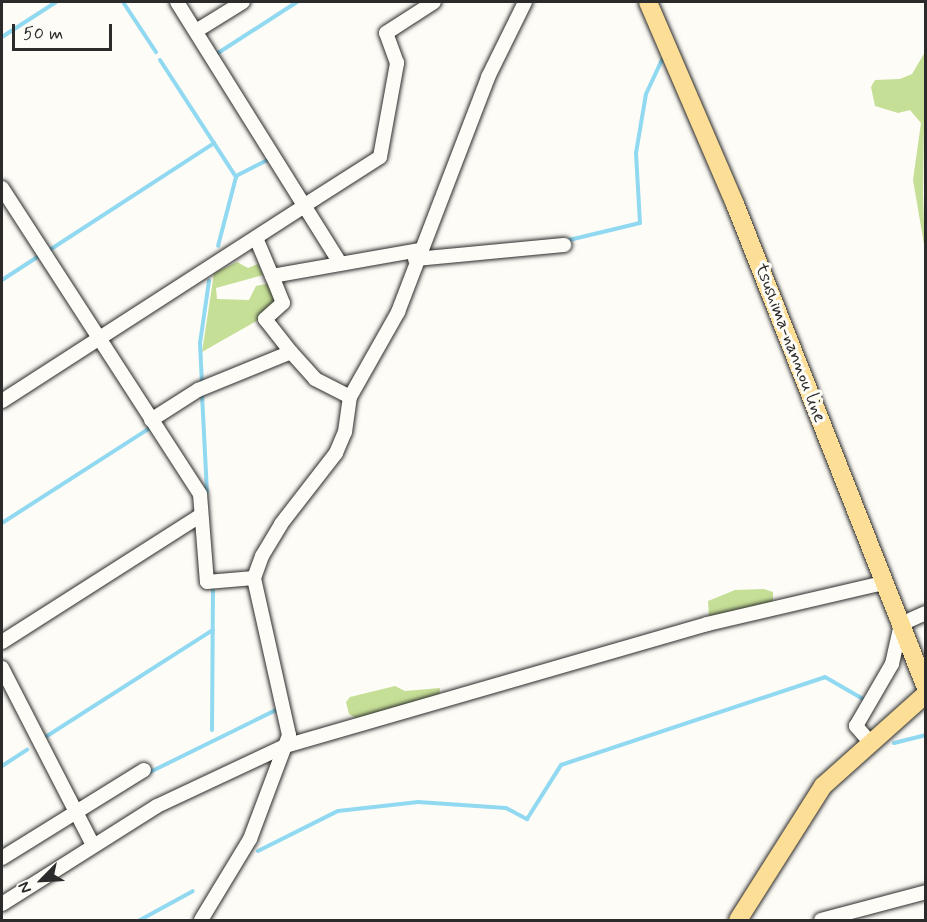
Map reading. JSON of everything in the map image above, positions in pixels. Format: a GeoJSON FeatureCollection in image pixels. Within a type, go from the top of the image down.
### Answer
{"type":"FeatureCollection","features":[{"type":"Feature","properties":{"kind":"main road","name":"tsushima-nannou line"},"geometry":{"type":"LineString","coordinates":[[648,2],[740,215],[926,688]]}},
{"type":"Feature","properties":{"kind":"main road"},"geometry":{"type":"LineString","coordinates":[[738,921],[823,786],[869,741],[926,694]]}},
{"type":"Feature","properties":{"kind":"street"},"geometry":{"type":"LineString","coordinates":[[177,2],[340,263]]}},
{"type":"Feature","properties":{"kind":"street"},"geometry":{"type":"LineString","coordinates":[[196,31],[243,2]]}},
{"type":"Feature","properties":{"kind":"street"},"geometry":{"type":"LineString","coordinates":[[2,401],[380,158],[397,63],[386,33],[434,2]]}},
{"type":"Feature","properties":{"kind":"street"},"geometry":{"type":"LineString","coordinates":[[201,921],[250,839],[290,735],[254,578],[262,556],[280,524],[336,453],[345,432],[350,397],[398,312],[417,255],[488,77],[525,2]]}},
{"type":"Feature","properties":{"kind":"street"},"geometry":{"type":"LineString","coordinates":[[2,188],[200,494],[207,582],[254,578]]}},
{"type":"Feature","properties":{"kind":"street"},"geometry":{"type":"LineString","coordinates":[[256,238],[282,303],[265,319],[315,379],[350,397]]}},
{"type":"Feature","properties":{"kind":"street"},"geometry":{"type":"LineString","coordinates":[[272,276],[340,263],[417,255],[564,245]]}},
{"type":"Feature","properties":{"kind":"street"},"geometry":{"type":"LineString","coordinates":[[152,420],[198,390],[291,352]]}},
{"type":"Feature","properties":{"kind":"street"},"geometry":{"type":"LineString","coordinates":[[2,642],[201,515]]}},
{"type":"Feature","properties":{"kind":"street"},"geometry":{"type":"LineString","coordinates":[[2,904],[157,806],[285,746],[707,624],[883,583]]}},
{"type":"Feature","properties":{"kind":"street"},"geometry":{"type":"LineString","coordinates":[[869,741],[856,726],[892,664],[901,624],[926,613]]}},
{"type":"Feature","properties":{"kind":"street"},"geometry":{"type":"LineString","coordinates":[[2,668],[93,846]]}},
{"type":"Feature","properties":{"kind":"street"},"geometry":{"type":"LineString","coordinates":[[2,858],[144,770]]}},
{"type":"Feature","properties":{"kind":"street"},"geometry":{"type":"LineString","coordinates":[[821,921],[926,892]]}},
{"type":"Feature","properties":{"kind":"green space"},"geometry":{"type":"Polygon","coordinates":[[[925,52],[923,194],[925,250],[913,180],[921,123],[910,110],[898,113],[875,106],[871,87],[875,80],[900,79],[912,74],[925,52]]]}},
{"type":"Feature","properties":{"kind":"green space"},"geometry":{"type":"Polygon","coordinates":[[[237,262],[248,268],[258,264],[263,275],[216,288],[217,299],[249,300],[256,286],[271,283],[279,303],[260,319],[202,352],[214,273],[237,262]]]}},
{"type":"Feature","properties":{"kind":"green space"},"geometry":{"type":"Polygon","coordinates":[[[764,589],[773,592],[773,604],[709,618],[708,601],[735,590],[764,589]]]}},
{"type":"Feature","properties":{"kind":"green space"},"geometry":{"type":"Polygon","coordinates":[[[395,686],[405,691],[440,688],[439,698],[361,721],[349,714],[346,702],[350,697],[395,686]]]}},
{"type":"Feature","properties":{"kind":"waterway"},"geometry":{"type":"LineString","coordinates":[[2,37],[56,2]]}},
{"type":"Feature","properties":{"kind":"waterway"},"geometry":{"type":"LineString","coordinates":[[123,2],[156,52]]}},
{"type":"Feature","properties":{"kind":"waterway"},"geometry":{"type":"LineString","coordinates":[[215,55],[297,2]]}},
{"type":"Feature","properties":{"kind":"waterway"},"geometry":{"type":"LineString","coordinates":[[160,60],[236,177],[218,246]]}},
{"type":"Feature","properties":{"kind":"waterway"},"geometry":{"type":"LineString","coordinates":[[565,241],[640,223],[636,153],[646,94],[662,60]]}},
{"type":"Feature","properties":{"kind":"waterway"},"geometry":{"type":"LineString","coordinates":[[48,251],[214,143]]}},
{"type":"Feature","properties":{"kind":"waterway"},"geometry":{"type":"LineString","coordinates":[[236,176],[269,159]]}},
{"type":"Feature","properties":{"kind":"waterway"},"geometry":{"type":"LineString","coordinates":[[2,280],[39,256]]}},
{"type":"Feature","properties":{"kind":"waterway"},"geometry":{"type":"LineString","coordinates":[[202,384],[200,343],[209,281]]}},
{"type":"Feature","properties":{"kind":"waterway"},"geometry":{"type":"LineString","coordinates":[[199,396],[202,394],[207,492]]}},
{"type":"Feature","properties":{"kind":"waterway"},"geometry":{"type":"LineString","coordinates":[[2,523],[150,428]]}},
{"type":"Feature","properties":{"kind":"waterway"},"geometry":{"type":"LineString","coordinates":[[212,730],[213,587]]}},
{"type":"Feature","properties":{"kind":"waterway"},"geometry":{"type":"LineString","coordinates":[[47,736],[213,630]]}},
{"type":"Feature","properties":{"kind":"waterway"},"geometry":{"type":"LineString","coordinates":[[258,851],[338,811],[418,802],[506,808],[527,819],[561,765],[825,677],[863,699]]}},
{"type":"Feature","properties":{"kind":"waterway"},"geometry":{"type":"LineString","coordinates":[[148,773],[276,710]]}},
{"type":"Feature","properties":{"kind":"waterway"},"geometry":{"type":"LineString","coordinates":[[894,743],[926,735]]}},
{"type":"Feature","properties":{"kind":"waterway"},"geometry":{"type":"LineString","coordinates":[[2,766],[27,750]]}},
{"type":"Feature","properties":{"kind":"waterway"},"geometry":{"type":"LineString","coordinates":[[140,920],[193,891]]}}]}
